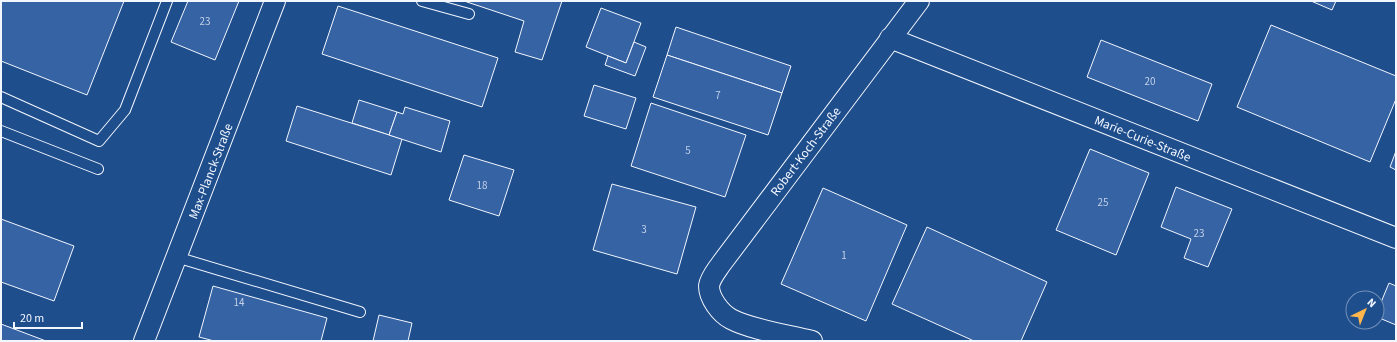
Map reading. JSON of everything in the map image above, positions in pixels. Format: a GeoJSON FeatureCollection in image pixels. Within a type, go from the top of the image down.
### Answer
{"type":"FeatureCollection","features":[{"type":"Feature","properties":{"kind":"street","name":"Max-Planck-Straße"},"geometry":{"type":"LineString","coordinates":[[144,341],[275,1]]}},
{"type":"Feature","properties":{"kind":"street","name":"Robert-Koch-Straße"},"geometry":{"type":"LineString","coordinates":[[812,341],[748,325],[730,318],[718,306],[711,296],[709,285],[714,274],[919,1]]}},
{"type":"Feature","properties":{"kind":"street","name":"Marie-Curie-Straße"},"geometry":{"type":"LineString","coordinates":[[890,38],[1396,238]]}},
{"type":"Feature","properties":{"kind":"lane"},"geometry":{"type":"LineString","coordinates":[[1,97],[99,141],[125,110],[167,1]]}},
{"type":"Feature","properties":{"kind":"lane"},"geometry":{"type":"LineString","coordinates":[[422,1],[469,14]]}},
{"type":"Feature","properties":{"kind":"lane"},"geometry":{"type":"LineString","coordinates":[[1,131],[98,169]]}},
{"type":"Feature","properties":{"kind":"lane"},"geometry":{"type":"LineString","coordinates":[[176,257],[360,312]]}},
{"type":"Feature","properties":{"kind":"building"},"geometry":{"type":"Polygon","coordinates":[[[1,1],[124,1],[87,95],[1,61],[1,1]]]}},
{"type":"Feature","properties":{"kind":"building"},"geometry":{"type":"Polygon","coordinates":[[[188,1],[239,1],[215,60],[171,42],[188,1]]]}},
{"type":"Feature","properties":{"kind":"building"},"geometry":{"type":"Polygon","coordinates":[[[464,1],[562,1],[542,60],[515,52],[524,21],[464,1]]]}},
{"type":"Feature","properties":{"kind":"building"},"geometry":{"type":"Polygon","coordinates":[[[1311,1],[1336,1],[1332,10],[1311,1]]]}},
{"type":"Feature","properties":{"kind":"building"},"geometry":{"type":"Polygon","coordinates":[[[338,6],[498,58],[482,107],[322,54],[338,6]]]}},
{"type":"Feature","properties":{"kind":"building"},"geometry":{"type":"Polygon","coordinates":[[[601,8],[641,23],[626,63],[586,47],[601,8]]]}},
{"type":"Feature","properties":{"kind":"building"},"geometry":{"type":"Polygon","coordinates":[[[1271,25],[1396,76],[1396,99],[1370,162],[1237,107],[1271,25]]]}},
{"type":"Feature","properties":{"kind":"building"},"geometry":{"type":"Polygon","coordinates":[[[676,27],[791,66],[782,93],[667,55],[676,27]]]}},
{"type":"Feature","properties":{"kind":"building"},"geometry":{"type":"Polygon","coordinates":[[[1101,40],[1212,84],[1198,121],[1087,77],[1101,40]]]}},
{"type":"Feature","properties":{"kind":"building"},"geometry":{"type":"Polygon","coordinates":[[[634,42],[646,47],[635,76],[605,65],[608,56],[626,63],[634,42]]]}},
{"type":"Feature","properties":{"kind":"building"},"geometry":{"type":"Polygon","coordinates":[[[667,55],[782,93],[768,135],[653,97],[667,55]]]}},
{"type":"Feature","properties":{"kind":"building"},"geometry":{"type":"Polygon","coordinates":[[[594,85],[636,98],[626,129],[584,116],[594,85]]]}},
{"type":"Feature","properties":{"kind":"building"},"geometry":{"type":"Polygon","coordinates":[[[359,100],[397,112],[389,135],[352,123],[359,100]]]}},
{"type":"Feature","properties":{"kind":"building"},"geometry":{"type":"Polygon","coordinates":[[[651,103],[746,135],[725,197],[631,166],[651,103]]]}},
{"type":"Feature","properties":{"kind":"building"},"geometry":{"type":"Polygon","coordinates":[[[297,106],[402,139],[391,175],[286,141],[297,106]]]}},
{"type":"Feature","properties":{"kind":"building"},"geometry":{"type":"Polygon","coordinates":[[[405,107],[450,121],[441,152],[389,135],[397,112],[403,114],[405,107]]]}},
{"type":"Feature","properties":{"kind":"building"},"geometry":{"type":"Polygon","coordinates":[[[1090,149],[1149,173],[1116,255],[1056,230],[1090,149]]]}},
{"type":"Feature","properties":{"kind":"building"},"geometry":{"type":"Polygon","coordinates":[[[1396,151],[1396,170],[1390,167],[1396,151]]]}},
{"type":"Feature","properties":{"kind":"building"},"geometry":{"type":"Polygon","coordinates":[[[464,155],[514,170],[499,216],[449,200],[464,155]]]}},
{"type":"Feature","properties":{"kind":"building"},"geometry":{"type":"Polygon","coordinates":[[[612,184],[696,207],[677,274],[593,250],[612,184]]]}},
{"type":"Feature","properties":{"kind":"building"},"geometry":{"type":"Polygon","coordinates":[[[1176,187],[1232,209],[1208,267],[1184,258],[1191,239],[1161,227],[1176,187]]]}},
{"type":"Feature","properties":{"kind":"building"},"geometry":{"type":"Polygon","coordinates":[[[823,188],[907,225],[866,321],[781,284],[823,188]]]}},
{"type":"Feature","properties":{"kind":"building"},"geometry":{"type":"Polygon","coordinates":[[[1,219],[74,246],[54,301],[1,282],[1,219]]]}},
{"type":"Feature","properties":{"kind":"building"},"geometry":{"type":"Polygon","coordinates":[[[927,227],[1047,282],[1021,341],[974,341],[892,304],[927,227]]]}},
{"type":"Feature","properties":{"kind":"building"},"geometry":{"type":"Polygon","coordinates":[[[1389,283],[1396,286],[1396,325],[1385,320],[1385,293],[1389,283]]]}},
{"type":"Feature","properties":{"kind":"building"},"geometry":{"type":"Polygon","coordinates":[[[213,286],[327,318],[321,341],[214,341],[199,337],[213,286]]]}},
{"type":"Feature","properties":{"kind":"building"},"geometry":{"type":"Polygon","coordinates":[[[379,315],[412,323],[408,341],[373,341],[379,315]]]}},
{"type":"Feature","properties":{"kind":"building"},"geometry":{"type":"Polygon","coordinates":[[[1,324],[46,341],[1,341],[1,324]]]}}]}
